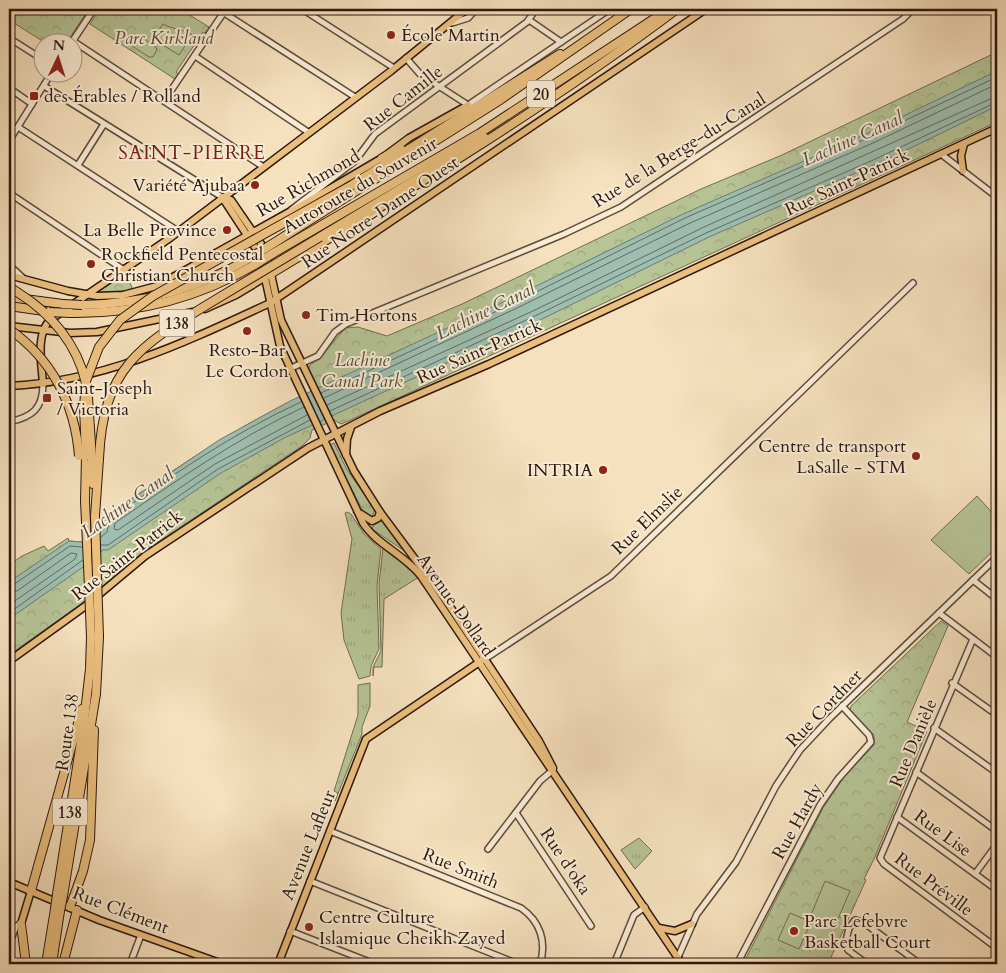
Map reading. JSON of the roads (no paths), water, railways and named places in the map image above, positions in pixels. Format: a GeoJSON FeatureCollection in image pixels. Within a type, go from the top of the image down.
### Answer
{"type":"FeatureCollection","features":[{"type":"Feature","properties":{"kind":"highway","name":"Autoroute du Souvenir"},"geometry":{"type":"LineString","coordinates":[[9,306],[49,312],[113,312],[166,302],[211,287],[500,100],[631,9]]}},
{"type":"Feature","properties":{"kind":"highway","name":"Autoroute du Souvenir"},"geometry":{"type":"LineString","coordinates":[[270,250],[480,133],[670,9]]}},
{"type":"Feature","properties":{"kind":"highway","name":"138"},"geometry":{"type":"LineString","coordinates":[[95,516],[100,436],[104,412],[112,388],[131,360],[145,345],[164,331],[533,110],[677,9]]}},
{"type":"Feature","properties":{"kind":"highway","name":"138"},"geometry":{"type":"LineString","coordinates":[[85,501],[85,387],[96,353],[116,324],[148,300],[352,184],[608,24]]}},
{"type":"Feature","properties":{"kind":"highway"},"geometry":{"type":"LineString","coordinates":[[269,275],[479,147],[533,110]]}},
{"type":"Feature","properties":{"kind":"highway"},"geometry":{"type":"LineString","coordinates":[[382,158],[436,131]]}},
{"type":"Feature","properties":{"kind":"highway","name":"Autoroute du Souvenir"},"geometry":{"type":"LineString","coordinates":[[9,298],[82,305],[120,303],[157,296],[255,260]]}},
{"type":"Feature","properties":{"kind":"highway"},"geometry":{"type":"LineString","coordinates":[[9,287],[35,303],[54,322],[71,346],[80,365],[89,404],[95,516]]}},
{"type":"Feature","properties":{"kind":"highway"},"geometry":{"type":"LineString","coordinates":[[9,327],[43,360],[66,398],[77,431],[85,501]]}},
{"type":"Feature","properties":{"kind":"highway","name":"Route 138"},"geometry":{"type":"LineString","coordinates":[[52,964],[95,637],[85,501]]}},
{"type":"Feature","properties":{"kind":"highway","name":"Route 138"},"geometry":{"type":"LineString","coordinates":[[60,895],[96,694],[95,516]]}},
{"type":"Feature","properties":{"kind":"highway"},"geometry":{"type":"LineString","coordinates":[[31,891],[88,691]]}},
{"type":"Feature","properties":{"kind":"highway"},"geometry":{"type":"LineString","coordinates":[[63,964],[73,909],[90,840],[96,694]]}},
{"type":"Feature","properties":{"kind":"highway","name":"Route 138"},"geometry":{"type":"LineString","coordinates":[[46,964],[58,910]]}},
{"type":"Feature","properties":{"kind":"highway"},"geometry":{"type":"LineString","coordinates":[[22,924],[26,964]]}},
{"type":"Feature","properties":{"kind":"main road"},"geometry":{"type":"LineString","coordinates":[[43,384],[41,343],[44,330],[50,320],[178,231],[394,68],[467,9]]}},
{"type":"Feature","properties":{"kind":"main road","name":"Rue Notre-Dame Ouest"},"geometry":{"type":"LineString","coordinates":[[9,386],[43,384],[92,374],[162,352],[214,330],[273,301],[706,9]]}},
{"type":"Feature","properties":{"kind":"main road","name":"Rue Richmond"},"geometry":{"type":"LineString","coordinates":[[9,275],[86,295],[123,295],[157,286],[382,158],[404,141],[468,106]]}},
{"type":"Feature","properties":{"kind":"main road","name":"Rue Saint-Patrick"},"geometry":{"type":"LineString","coordinates":[[9,661],[84,607],[158,547],[308,448],[997,128]]}},
{"type":"Feature","properties":{"kind":"main road"},"geometry":{"type":"LineString","coordinates":[[963,171],[960,156],[964,144]]}},
{"type":"Feature","properties":{"kind":"main road"},"geometry":{"type":"LineString","coordinates":[[222,198],[266,251],[273,301]]}},
{"type":"Feature","properties":{"kind":"main road"},"geometry":{"type":"LineString","coordinates":[[9,327],[96,332],[194,312],[230,298],[269,275]]}},
{"type":"Feature","properties":{"kind":"main road","name":"Avenue Dollard"},"geometry":{"type":"LineString","coordinates":[[273,301],[346,457],[380,512],[435,585],[482,661]]}},
{"type":"Feature","properties":{"kind":"main road","name":"Avenue Dollard"},"geometry":{"type":"LineString","coordinates":[[273,301],[276,335],[289,369],[356,509],[370,532],[406,558],[418,572],[539,741],[553,770],[659,928],[677,961],[682,964]]}},
{"type":"Feature","properties":{"kind":"main road"},"geometry":{"type":"LineString","coordinates":[[330,424],[350,427],[347,438],[346,457]]}},
{"type":"Feature","properties":{"kind":"main road"},"geometry":{"type":"LineString","coordinates":[[308,448],[317,430]]}},
{"type":"Feature","properties":{"kind":"main road"},"geometry":{"type":"LineString","coordinates":[[356,509],[370,521],[377,520],[380,512]]}},
{"type":"Feature","properties":{"kind":"main road","name":"Rue Elmslie"},"geometry":{"type":"LineString","coordinates":[[367,737],[482,661]]}},
{"type":"Feature","properties":{"kind":"main road","name":"Avenue Lafleur"},"geometry":{"type":"LineString","coordinates":[[277,963],[367,737]]}},
{"type":"Feature","properties":{"kind":"main road","name":"Rue Clément"},"geometry":{"type":"LineString","coordinates":[[9,882],[73,909],[223,964]]}},
{"type":"Feature","properties":{"kind":"main road"},"geometry":{"type":"LineString","coordinates":[[22,924],[31,891]]}},
{"type":"Feature","properties":{"kind":"main road"},"geometry":{"type":"LineString","coordinates":[[659,928],[675,931],[692,924]]}},
{"type":"Feature","properties":{"kind":"street"},"geometry":{"type":"LineString","coordinates":[[79,32],[94,9]]}},
{"type":"Feature","properties":{"kind":"street"},"geometry":{"type":"LineString","coordinates":[[302,9],[394,68]]}},
{"type":"Feature","properties":{"kind":"street"},"geometry":{"type":"LineString","coordinates":[[451,23],[468,18],[476,9]]}},
{"type":"Feature","properties":{"kind":"street","name":"Rue Camille"},"geometry":{"type":"LineString","coordinates":[[288,212],[295,204],[355,160],[374,135],[529,20],[536,9]]}},
{"type":"Feature","properties":{"kind":"street"},"geometry":{"type":"LineString","coordinates":[[406,58],[418,72],[468,106],[610,9]]}},
{"type":"Feature","properties":{"kind":"street","name":"Rue de la Berge-du-Canal"},"geometry":{"type":"LineString","coordinates":[[289,369],[318,356],[335,332],[346,324],[570,232],[634,200],[779,104],[903,19],[913,9]]}},
{"type":"Feature","properties":{"kind":"street"},"geometry":{"type":"LineString","coordinates":[[164,101],[223,10],[355,97]]}},
{"type":"Feature","properties":{"kind":"street"},"geometry":{"type":"LineString","coordinates":[[529,20],[561,42]]}},
{"type":"Feature","properties":{"kind":"street"},"geometry":{"type":"LineString","coordinates":[[9,38],[32,53]]}},
{"type":"Feature","properties":{"kind":"street"},"geometry":{"type":"LineString","coordinates":[[82,48],[262,166]]}},
{"type":"Feature","properties":{"kind":"street"},"geometry":{"type":"LineString","coordinates":[[194,56],[308,132]]}},
{"type":"Feature","properties":{"kind":"street"},"geometry":{"type":"LineString","coordinates":[[9,141],[46,82]]}},
{"type":"Feature","properties":{"kind":"street"},"geometry":{"type":"LineString","coordinates":[[44,86],[222,198]]}},
{"type":"Feature","properties":{"kind":"street"},"geometry":{"type":"LineString","coordinates":[[9,88],[32,104]]}},
{"type":"Feature","properties":{"kind":"street"},"geometry":{"type":"LineString","coordinates":[[78,165],[104,124]]}},
{"type":"Feature","properties":{"kind":"street"},"geometry":{"type":"LineString","coordinates":[[18,127],[178,231]]}},
{"type":"Feature","properties":{"kind":"street"},"geometry":{"type":"LineString","coordinates":[[941,154],[997,197]]}},
{"type":"Feature","properties":{"kind":"street"},"geometry":{"type":"LineString","coordinates":[[9,193],[124,270]]}},
{"type":"Feature","properties":{"kind":"street"},"geometry":{"type":"LineString","coordinates":[[9,265],[23,278]]}},
{"type":"Feature","properties":{"kind":"street","name":"Rue Elmslie"},"geometry":{"type":"LineString","coordinates":[[482,661],[611,576],[913,283]]}},
{"type":"Feature","properties":{"kind":"street"},"geometry":{"type":"LineString","coordinates":[[9,422],[28,417],[35,412],[41,402],[43,384]]}},
{"type":"Feature","properties":{"kind":"street","name":"Rue Cordner"},"geometry":{"type":"LineString","coordinates":[[677,961],[699,911],[736,862],[790,764],[813,734],[997,557]]}},
{"type":"Feature","properties":{"kind":"street"},"geometry":{"type":"LineString","coordinates":[[973,580],[997,599]]}},
{"type":"Feature","properties":{"kind":"street"},"geometry":{"type":"LineString","coordinates":[[939,613],[997,657]]}},
{"type":"Feature","properties":{"kind":"street","name":"Rue Danièle"},"geometry":{"type":"LineString","coordinates":[[880,858],[952,683],[973,639]]}},
{"type":"Feature","properties":{"kind":"street"},"geometry":{"type":"LineString","coordinates":[[952,683],[997,715]]}},
{"type":"Feature","properties":{"kind":"street","name":"Rue Hardy"},"geometry":{"type":"LineString","coordinates":[[738,964],[823,800],[844,772],[871,742],[869,735],[842,706]]}},
{"type":"Feature","properties":{"kind":"street"},"geometry":{"type":"LineString","coordinates":[[934,728],[997,773]]}},
{"type":"Feature","properties":{"kind":"street"},"geometry":{"type":"LineString","coordinates":[[488,849],[540,781],[553,770]]}},
{"type":"Feature","properties":{"kind":"street"},"geometry":{"type":"LineString","coordinates":[[916,772],[997,831]]}},
{"type":"Feature","properties":{"kind":"street","name":"Rue d'oka"},"geometry":{"type":"LineString","coordinates":[[516,813],[590,926]]}},
{"type":"Feature","properties":{"kind":"street","name":"Rue Lise"},"geometry":{"type":"LineString","coordinates":[[897,817],[997,890]]}},
{"type":"Feature","properties":{"kind":"street","name":"Rue Smith"},"geometry":{"type":"LineString","coordinates":[[330,831],[523,910],[533,918],[541,932],[543,951],[540,964]]}},
{"type":"Feature","properties":{"kind":"street"},"geometry":{"type":"LineString","coordinates":[[975,874],[997,844]]}},
{"type":"Feature","properties":{"kind":"street","name":"Rue Préville"},"geometry":{"type":"LineString","coordinates":[[880,858],[884,864],[997,948]]}},
{"type":"Feature","properties":{"kind":"street"},"geometry":{"type":"LineString","coordinates":[[310,881],[518,964]]}},
{"type":"Feature","properties":{"kind":"street"},"geometry":{"type":"LineString","coordinates":[[614,964],[634,916],[645,907]]}},
{"type":"Feature","properties":{"kind":"street"},"geometry":{"type":"LineString","coordinates":[[867,964],[846,948],[845,939],[854,921],[861,921],[920,964]]}},
{"type":"Feature","properties":{"kind":"street"},"geometry":{"type":"LineString","coordinates":[[9,945],[15,928],[22,924]]}},
{"type":"Feature","properties":{"kind":"street"},"geometry":{"type":"LineString","coordinates":[[290,931],[375,964]]}},
{"type":"Feature","properties":{"kind":"street"},"geometry":{"type":"LineString","coordinates":[[130,964],[142,935]]}},
{"type":"Feature","properties":{"kind":"water","name":"Lachine Canal"},"geometry":{"type":"Polygon","coordinates":[[[997,71],[997,106],[892,157],[709,237],[540,320],[286,437],[221,473],[108,550],[103,550],[83,567],[9,619],[9,582],[69,541],[82,542],[103,530],[105,517],[219,440],[290,401],[512,298],[683,214],[868,133],[997,71]]]}},
{"type":"Feature","properties":{"kind":"place","name":"École Martin"},"geometry":{"type":"Point","coordinates":[391,35]}},
{"type":"Feature","properties":{"kind":"place","name":"des Érables / Rolland"},"geometry":{"type":"Point","coordinates":[34,96]}},
{"type":"Feature","properties":{"kind":"place","name":"Variété Ajubaa"},"geometry":{"type":"Point","coordinates":[255,185]}},
{"type":"Feature","properties":{"kind":"place","name":"La Belle Province"},"geometry":{"type":"Point","coordinates":[227,230]}},
{"type":"Feature","properties":{"kind":"place","name":"Rockfield Pentecostal Christian Church"},"geometry":{"type":"Point","coordinates":[91,264]}},
{"type":"Feature","properties":{"kind":"place","name":"Tim Hortons"},"geometry":{"type":"Point","coordinates":[306,315]}},
{"type":"Feature","properties":{"kind":"place","name":"Resto-Bar Le Cordon"},"geometry":{"type":"Point","coordinates":[247,331]}},
{"type":"Feature","properties":{"kind":"place","name":"Saint-Joseph / Victoria"},"geometry":{"type":"Point","coordinates":[47,398]}},
{"type":"Feature","properties":{"kind":"place","name":"Centre de transport LaSalle - STM"},"geometry":{"type":"Point","coordinates":[916,456]}},
{"type":"Feature","properties":{"kind":"place","name":"INTRIA"},"geometry":{"type":"Point","coordinates":[603,470]}},
{"type":"Feature","properties":{"kind":"place","name":"Centre Culture Islamique Cheikh Zayed"},"geometry":{"type":"Point","coordinates":[309,927]}},
{"type":"Feature","properties":{"kind":"place","name":"Parc Lefebvre Basketball Court"},"geometry":{"type":"Point","coordinates":[794,931]}},
{"type":"Feature","properties":{"kind":"district","name":"SAINT-PIERRE"},"geometry":{"type":"Point","coordinates":[192,152]}},
{"type":"Feature","properties":{"kind":"park label","name":"Parc Kirkland"},"geometry":{"type":"Point","coordinates":[164,38]}},
{"type":"Feature","properties":{"kind":"park label","name":"Lachine Canal Park"},"geometry":{"type":"Point","coordinates":[362,370]}}]}
